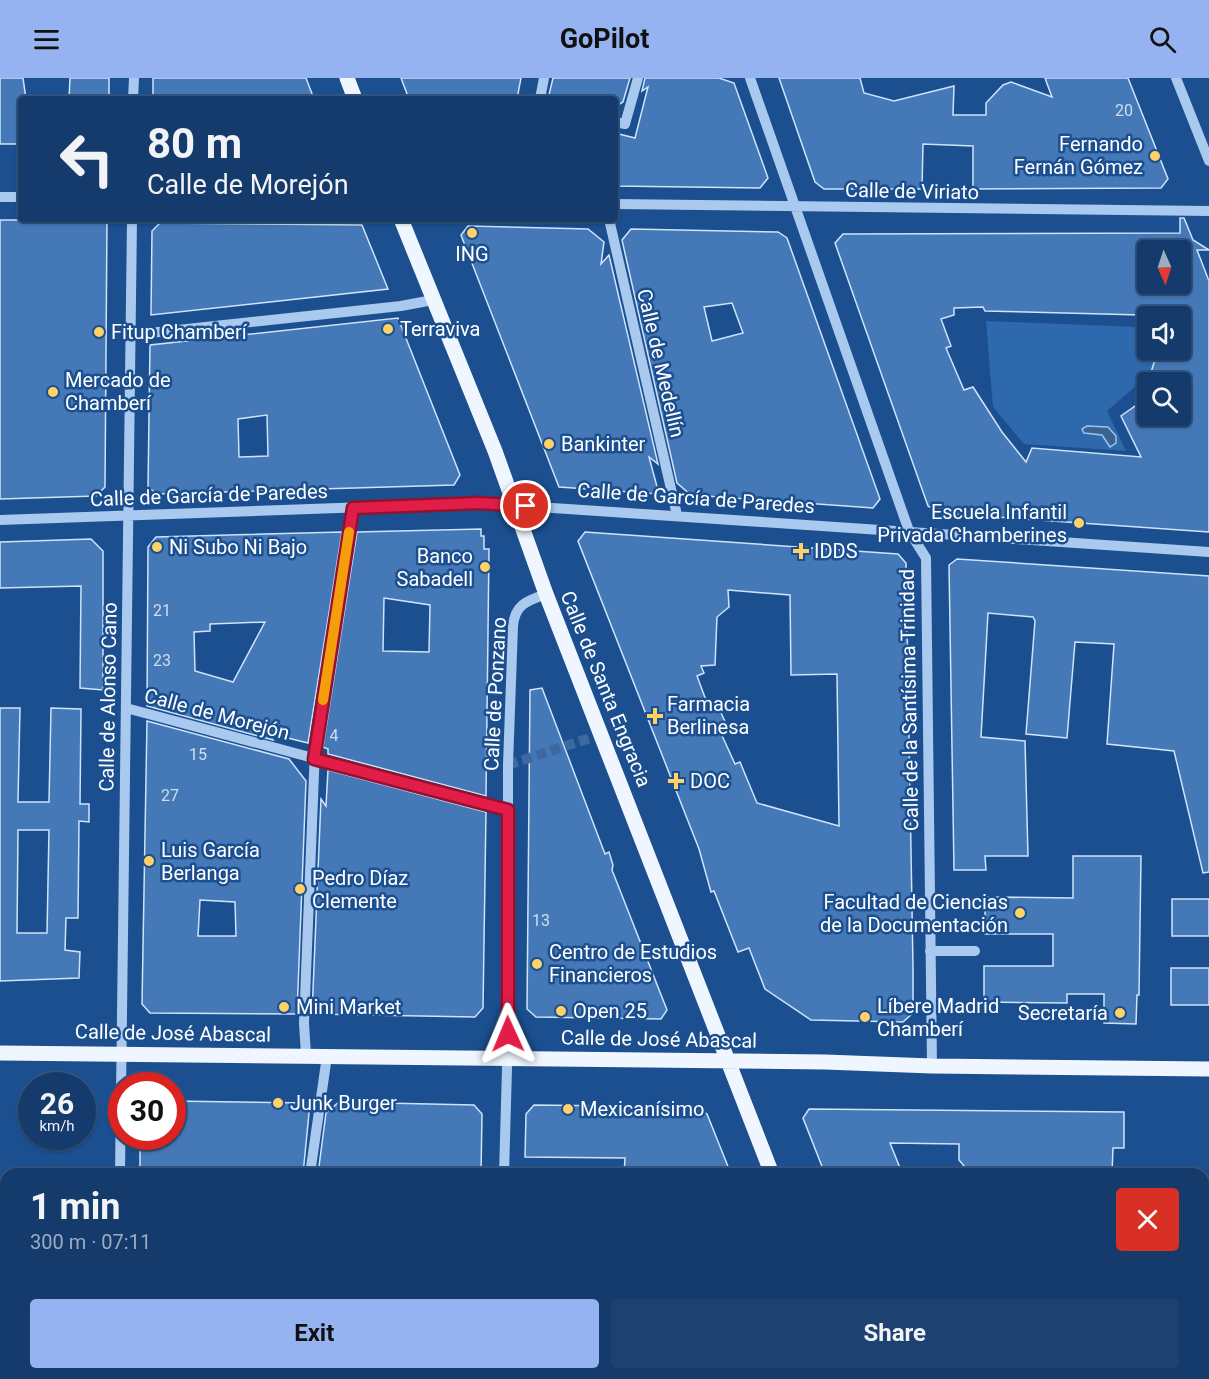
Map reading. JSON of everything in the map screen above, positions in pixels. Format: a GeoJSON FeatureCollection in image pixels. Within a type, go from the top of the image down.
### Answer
{"type":"FeatureCollection","features":[{"type":"Feature","properties":{"kind":"main road"},"geometry":{"type":"LineString","coordinates":[[347,78],[354,96]]}},
{"type":"Feature","properties":{"kind":"main road","name":"Calle de Santa Engracia"},"geometry":{"type":"LineString","coordinates":[[402,222],[770,1168]]}},
{"type":"Feature","properties":{"kind":"main road","name":"Calle de José Abascal"},"geometry":{"type":"LineString","coordinates":[[0,1053],[1209,1069]]}},
{"type":"Feature","properties":{"kind":"street"},"geometry":{"type":"LineString","coordinates":[[133,96],[134,78]]}},
{"type":"Feature","properties":{"kind":"street"},"geometry":{"type":"LineString","coordinates":[[541,96],[544,78]]}},
{"type":"Feature","properties":{"kind":"street"},"geometry":{"type":"LineString","coordinates":[[620,123],[638,78]]}},
{"type":"Feature","properties":{"kind":"street","name":"Calle de la Santísima Trinidad"},"geometry":{"type":"LineString","coordinates":[[750,78],[909,531],[926,558],[932,1066]]}},
{"type":"Feature","properties":{"kind":"street"},"geometry":{"type":"LineString","coordinates":[[1176,78],[1209,161]]}},
{"type":"Feature","properties":{"kind":"street"},"geometry":{"type":"LineString","coordinates":[[0,197],[18,197]]}},
{"type":"Feature","properties":{"kind":"street","name":"Calle de Viriato"},"geometry":{"type":"LineString","coordinates":[[618,204],[797,208],[1209,211]]}},
{"type":"Feature","properties":{"kind":"street","name":"Calle de Alonso Cano"},"geometry":{"type":"LineString","coordinates":[[120,1168],[132,222]]}},
{"type":"Feature","properties":{"kind":"street","name":"Calle de Medellín"},"geometry":{"type":"LineString","coordinates":[[610,222],[677,515]]}},
{"type":"Feature","properties":{"kind":"street"},"geometry":{"type":"LineString","coordinates":[[131,335],[401,306],[433,300]]}},
{"type":"Feature","properties":{"kind":"street","name":"Calle de García de Paredes"},"geometry":{"type":"LineString","coordinates":[[0,520],[479,503],[1209,552]]}},
{"type":"Feature","properties":{"kind":"street"},"geometry":{"type":"LineString","coordinates":[[306,1056],[304,1023],[314,759],[353,508]]}},
{"type":"Feature","properties":{"kind":"street","name":"Calle de Ponzano"},"geometry":{"type":"LineString","coordinates":[[504,1168],[508,810],[513,622],[520,605],[546,594]]}},
{"type":"Feature","properties":{"kind":"street","name":"Calle de Morejón"},"geometry":{"type":"LineString","coordinates":[[126,708],[508,810]]}},
{"type":"Feature","properties":{"kind":"street"},"geometry":{"type":"LineString","coordinates":[[930,951],[975,951]]}},
{"type":"Feature","properties":{"kind":"street"},"geometry":{"type":"LineString","coordinates":[[311,1168],[327,1056]]}},
{"type":"Feature","properties":{"kind":"shaded area"},"geometry":{"type":"Polygon","coordinates":[[[986,321],[1137,327],[1137,360],[1155,360],[1158,367],[1152,372],[1137,372],[1137,385],[1107,411],[1126,451],[1024,444],[993,407],[986,321]]]}},
{"type":"Feature","properties":{"kind":"shaded area"},"geometry":{"type":"Polygon","coordinates":[[[1087,426],[1108,427],[1116,436],[1116,443],[1110,447],[1102,435],[1084,433],[1082,429],[1087,426]]]}},
{"type":"Feature","properties":{"kind":"building"},"geometry":{"type":"Polygon","coordinates":[[[0,78],[23,78],[26,96],[18,96],[18,144],[0,144],[0,78]]]}},
{"type":"Feature","properties":{"kind":"building"},"geometry":{"type":"Polygon","coordinates":[[[70,78],[109,78],[109,96],[69,96],[70,78]]]}},
{"type":"Feature","properties":{"kind":"building"},"geometry":{"type":"Polygon","coordinates":[[[153,78],[306,78],[313,96],[263,95],[153,96],[153,78]]]}},
{"type":"Feature","properties":{"kind":"building"},"geometry":{"type":"Polygon","coordinates":[[[401,78],[521,78],[518,96],[408,96],[401,78]]]}},
{"type":"Feature","properties":{"kind":"building"},"geometry":{"type":"Polygon","coordinates":[[[553,78],[630,78],[623,102],[618,105],[618,96],[549,96],[553,78]]]}},
{"type":"Feature","properties":{"kind":"building"},"geometry":{"type":"Polygon","coordinates":[[[645,78],[719,78],[734,83],[768,178],[760,188],[618,186],[618,134],[635,138],[648,87],[642,91],[645,78]]]}},
{"type":"Feature","properties":{"kind":"building"},"geometry":{"type":"Polygon","coordinates":[[[779,78],[860,78],[864,93],[894,101],[954,86],[953,115],[986,115],[986,103],[1003,85],[1011,82],[1052,97],[1045,78],[1128,78],[1168,179],[1161,188],[973,189],[973,146],[923,144],[922,189],[824,189],[815,182],[779,78]]]}},
{"type":"Feature","properties":{"kind":"building"},"geometry":{"type":"Polygon","coordinates":[[[1180,218],[1184,218],[1193,240],[1209,250],[1197,250],[1209,281],[1209,532],[939,513],[928,506],[835,243],[843,234],[1180,233],[1180,218]],[[1137,306],[1137,315],[985,311],[983,307],[954,308],[954,315],[941,319],[951,346],[946,348],[964,390],[973,387],[1002,432],[1026,462],[1032,448],[1141,457],[1121,416],[1137,405],[1137,426],[1191,426],[1191,372],[1151,372],[1155,360],[1191,360],[1191,306],[1137,306]]]}},
{"type":"Feature","properties":{"kind":"building"},"geometry":{"type":"Polygon","coordinates":[[[0,220],[107,222],[105,487],[96,496],[0,499],[0,220]]]}},
{"type":"Feature","properties":{"kind":"building"},"geometry":{"type":"Polygon","coordinates":[[[160,223],[362,225],[388,289],[151,315],[152,231],[160,223]]]}},
{"type":"Feature","properties":{"kind":"building"},"geometry":{"type":"Polygon","coordinates":[[[468,226],[588,229],[604,242],[601,264],[609,255],[658,464],[649,457],[659,494],[559,487],[461,235],[468,226]]]}},
{"type":"Feature","properties":{"kind":"building"},"geometry":{"type":"Polygon","coordinates":[[[631,229],[778,232],[787,238],[880,499],[873,508],[691,495],[677,483],[622,240],[631,229]],[[732,303],[704,307],[712,341],[743,333],[732,303]]]}},
{"type":"Feature","properties":{"kind":"building"},"geometry":{"type":"Polygon","coordinates":[[[398,318],[460,475],[454,485],[157,494],[148,487],[150,345],[398,318]],[[267,415],[238,419],[239,457],[268,456],[267,415]]]}},
{"type":"Feature","properties":{"kind":"building"},"geometry":{"type":"Polygon","coordinates":[[[481,529],[481,536],[484,536],[484,549],[489,549],[486,796],[328,754],[328,749],[323,747],[357,532],[481,529]],[[384,598],[383,651],[429,652],[430,605],[384,598]]]}},
{"type":"Feature","properties":{"kind":"building"},"geometry":{"type":"Polygon","coordinates":[[[342,532],[308,743],[268,733],[273,740],[147,706],[148,547],[156,537],[342,532]],[[265,622],[210,624],[210,631],[194,632],[195,671],[233,682],[265,622]]]}},
{"type":"Feature","properties":{"kind":"building"},"geometry":{"type":"Polygon","coordinates":[[[585,532],[898,554],[906,563],[913,1013],[903,1022],[811,1020],[765,989],[749,948],[738,952],[714,891],[711,892],[699,849],[578,541],[585,532]],[[728,590],[729,607],[717,617],[715,665],[701,666],[704,673],[697,676],[710,711],[718,706],[727,726],[719,729],[735,764],[740,762],[757,803],[839,826],[837,674],[791,675],[790,595],[728,590]]]}},
{"type":"Feature","properties":{"kind":"building"},"geometry":{"type":"Polygon","coordinates":[[[91,539],[103,551],[103,690],[80,688],[81,586],[0,588],[0,542],[91,539]]]}},
{"type":"Feature","properties":{"kind":"building"},"geometry":{"type":"Polygon","coordinates":[[[957,559],[1209,576],[1209,872],[1203,873],[1174,751],[1107,744],[1114,644],[1075,642],[1067,738],[1026,734],[1035,621],[1033,617],[988,613],[981,737],[1025,741],[1028,856],[985,856],[986,870],[954,870],[949,565],[957,559]]]}},
{"type":"Feature","properties":{"kind":"building"},"geometry":{"type":"Polygon","coordinates":[[[542,688],[605,854],[609,852],[613,865],[612,870],[667,1010],[661,1019],[536,1017],[527,1009],[530,690],[542,688]]]}},
{"type":"Feature","properties":{"kind":"building"},"geometry":{"type":"Polygon","coordinates":[[[0,708],[20,708],[18,802],[49,802],[51,708],[81,709],[80,804],[89,804],[89,822],[79,821],[78,918],[66,918],[65,950],[80,952],[79,978],[0,981],[0,708]],[[18,830],[17,933],[47,933],[49,830],[18,830]]]}},
{"type":"Feature","properties":{"kind":"building"},"geometry":{"type":"Polygon","coordinates":[[[147,721],[289,759],[306,781],[297,1014],[150,1013],[142,1004],[147,721]],[[200,900],[198,936],[236,936],[235,902],[200,900]]]}},
{"type":"Feature","properties":{"kind":"building"},"geometry":{"type":"Polygon","coordinates":[[[328,770],[486,812],[483,1008],[475,1017],[312,1014],[321,799],[326,806],[328,770]]]}},
{"type":"Feature","properties":{"kind":"building"},"geometry":{"type":"Polygon","coordinates":[[[1073,856],[1141,856],[1139,995],[1137,995],[1136,1024],[1104,1023],[1104,994],[1067,994],[1067,1003],[984,1002],[984,966],[1053,966],[1053,934],[985,934],[985,897],[1073,898],[1073,856]]]}},
{"type":"Feature","properties":{"kind":"building"},"geometry":{"type":"Polygon","coordinates":[[[1172,899],[1209,899],[1209,936],[1172,936],[1172,899]]]}},
{"type":"Feature","properties":{"kind":"building"},"geometry":{"type":"Polygon","coordinates":[[[1171,968],[1209,968],[1209,1005],[1171,1005],[1171,968]]]}},
{"type":"Feature","properties":{"kind":"building"},"geometry":{"type":"Polygon","coordinates":[[[186,1101],[310,1103],[304,1168],[140,1168],[140,1150],[186,1150],[186,1101]]]}},
{"type":"Feature","properties":{"kind":"building"},"geometry":{"type":"Polygon","coordinates":[[[339,1102],[474,1105],[482,1114],[481,1168],[319,1168],[326,1113],[339,1102]]]}},
{"type":"Feature","properties":{"kind":"building"},"geometry":{"type":"Polygon","coordinates":[[[534,1105],[698,1107],[707,1114],[729,1168],[624,1168],[625,1158],[525,1157],[526,1114],[534,1105]]]}},
{"type":"Feature","properties":{"kind":"building"},"geometry":{"type":"Polygon","coordinates":[[[809,1109],[1124,1112],[1124,1148],[1113,1148],[1112,1168],[966,1168],[959,1160],[959,1144],[890,1143],[900,1168],[823,1168],[803,1118],[809,1109]]]}},
{"type":"Feature","properties":{"kind":"tunnel"},"geometry":{"type":"LineString","coordinates":[[508,765],[602,734]]}},
{"type":"Feature","properties":{"kind":"slow traffic"},"geometry":{"type":"LineString","coordinates":[[323,700],[349,532]]}},
{"type":"Feature","properties":{"kind":"place","name":"Fernando Fernán Gómez"},"geometry":{"type":"Point","coordinates":[1155,156]}},
{"type":"Feature","properties":{"kind":"place","name":"ING"},"geometry":{"type":"Point","coordinates":[472,233]}},
{"type":"Feature","properties":{"kind":"place","name":"Terraviva"},"geometry":{"type":"Point","coordinates":[388,329]}},
{"type":"Feature","properties":{"kind":"place","name":"Fitup Chamberí"},"geometry":{"type":"Point","coordinates":[99,332]}},
{"type":"Feature","properties":{"kind":"place","name":"Mercado de Chamberí"},"geometry":{"type":"Point","coordinates":[53,392]}},
{"type":"Feature","properties":{"kind":"place","name":"Bankinter"},"geometry":{"type":"Point","coordinates":[549,444]}},
{"type":"Feature","properties":{"kind":"place","name":"Escuela Infantil Privada Chamberines"},"geometry":{"type":"Point","coordinates":[1079,523]}},
{"type":"Feature","properties":{"kind":"place","name":"Ni Subo Ni Bajo"},"geometry":{"type":"Point","coordinates":[157,547]}},
{"type":"Feature","properties":{"kind":"place","name":"IDDS"},"geometry":{"type":"Point","coordinates":[801,551]}},
{"type":"Feature","properties":{"kind":"place","name":"Banco Sabadell"},"geometry":{"type":"Point","coordinates":[485,567]}},
{"type":"Feature","properties":{"kind":"place","name":"Farmacia Berlinesa"},"geometry":{"type":"Point","coordinates":[655,716]}},
{"type":"Feature","properties":{"kind":"place","name":"DOC"},"geometry":{"type":"Point","coordinates":[676,781]}},
{"type":"Feature","properties":{"kind":"place","name":"Luis García Berlanga"},"geometry":{"type":"Point","coordinates":[149,861]}},
{"type":"Feature","properties":{"kind":"place","name":"Pedro Díaz Clemente"},"geometry":{"type":"Point","coordinates":[300,889]}},
{"type":"Feature","properties":{"kind":"place","name":"Facultad de Ciencias de la Documentación"},"geometry":{"type":"Point","coordinates":[1020,913]}},
{"type":"Feature","properties":{"kind":"place","name":"Centro de Estudios Financieros"},"geometry":{"type":"Point","coordinates":[537,964]}},
{"type":"Feature","properties":{"kind":"place","name":"Mini Market"},"geometry":{"type":"Point","coordinates":[284,1007]}},
{"type":"Feature","properties":{"kind":"place","name":"Open 25"},"geometry":{"type":"Point","coordinates":[561,1011]}},
{"type":"Feature","properties":{"kind":"place","name":"Secretaría"},"geometry":{"type":"Point","coordinates":[1120,1013]}},
{"type":"Feature","properties":{"kind":"place","name":"Líbere Madrid Chamberí"},"geometry":{"type":"Point","coordinates":[865,1017]}},
{"type":"Feature","properties":{"kind":"place","name":"Junk Burger"},"geometry":{"type":"Point","coordinates":[278,1103]}},
{"type":"Feature","properties":{"kind":"place","name":"Mexicanísimo"},"geometry":{"type":"Point","coordinates":[568,1109]}},
{"type":"Feature","properties":{"kind":"route"},"geometry":{"type":"LineString","coordinates":[[508,1034],[508,810],[314,759],[353,508],[479,503],[526,506]]}}]}
